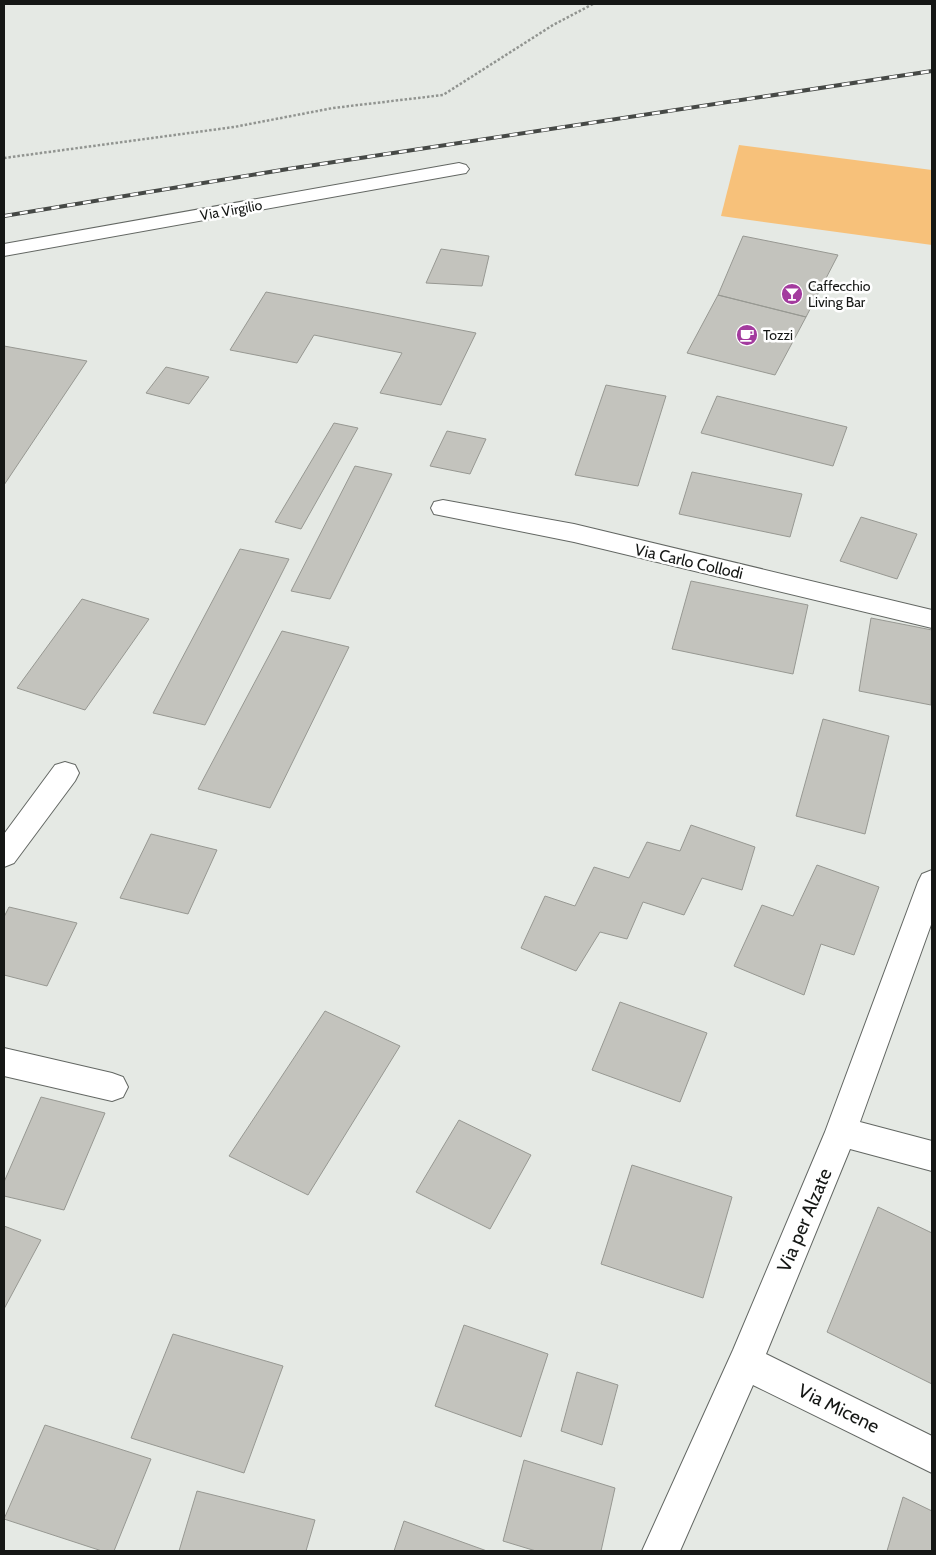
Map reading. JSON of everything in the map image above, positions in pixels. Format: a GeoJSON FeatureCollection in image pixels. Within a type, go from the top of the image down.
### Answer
{"type":"FeatureCollection","features":[{"type":"Feature","properties":{"kind":"street","name":"Via Virgilio"},"geometry":{"type":"LineString","coordinates":[[4,250],[459,169]]}},
{"type":"Feature","properties":{"kind":"street","name":"Via Carlo Collodi"},"geometry":{"type":"LineString","coordinates":[[444,508],[574,533],[932,619]]}},
{"type":"Feature","properties":{"kind":"street"},"geometry":{"type":"LineString","coordinates":[[4,855],[65,773]]}},
{"type":"Feature","properties":{"kind":"street","name":"Via per Alzate"},"geometry":{"type":"LineString","coordinates":[[660,1551],[745,1362],[841,1132],[932,882]]}},
{"type":"Feature","properties":{"kind":"street"},"geometry":{"type":"LineString","coordinates":[[4,1062],[112,1086]]}},
{"type":"Feature","properties":{"kind":"street"},"geometry":{"type":"LineString","coordinates":[[841,1132],[932,1156]]}},
{"type":"Feature","properties":{"kind":"street","name":"Via Micene"},"geometry":{"type":"LineString","coordinates":[[745,1362],[932,1455]]}},
{"type":"Feature","properties":{"kind":"path"},"geometry":{"type":"LineString","coordinates":[[4,158],[234,127],[333,108],[444,95],[553,25],[593,4]]}},
{"type":"Feature","properties":{"kind":"shaded area"},"geometry":{"type":"Polygon","coordinates":[[[739,145],[932,170],[932,245],[721,216],[739,145]]]}},
{"type":"Feature","properties":{"kind":"building"},"geometry":{"type":"Polygon","coordinates":[[[743,236],[838,255],[806,317],[718,295],[743,236]]]}},
{"type":"Feature","properties":{"kind":"building"},"geometry":{"type":"Polygon","coordinates":[[[441,249],[489,256],[482,286],[426,283],[441,249]]]}},
{"type":"Feature","properties":{"kind":"building"},"geometry":{"type":"Polygon","coordinates":[[[266,292],[476,333],[441,405],[380,393],[402,353],[314,335],[297,363],[230,350],[266,292]]]}},
{"type":"Feature","properties":{"kind":"building","name":"Tozzi"},"geometry":{"type":"Polygon","coordinates":[[[718,295],[806,317],[775,375],[687,353],[718,295]]]}},
{"type":"Feature","properties":{"kind":"building"},"geometry":{"type":"Polygon","coordinates":[[[4,346],[87,361],[4,485],[4,346]]]}},
{"type":"Feature","properties":{"kind":"building"},"geometry":{"type":"Polygon","coordinates":[[[166,367],[209,377],[189,404],[146,393],[166,367]]]}},
{"type":"Feature","properties":{"kind":"building"},"geometry":{"type":"Polygon","coordinates":[[[606,385],[666,396],[638,486],[575,475],[606,385]]]}},
{"type":"Feature","properties":{"kind":"building"},"geometry":{"type":"Polygon","coordinates":[[[717,396],[847,427],[833,466],[701,433],[717,396]]]}},
{"type":"Feature","properties":{"kind":"building"},"geometry":{"type":"Polygon","coordinates":[[[334,423],[358,428],[301,529],[275,522],[334,423]]]}},
{"type":"Feature","properties":{"kind":"building"},"geometry":{"type":"Polygon","coordinates":[[[447,431],[486,439],[470,474],[430,466],[447,431]]]}},
{"type":"Feature","properties":{"kind":"building"},"geometry":{"type":"Polygon","coordinates":[[[355,466],[392,474],[330,599],[291,591],[355,466]]]}},
{"type":"Feature","properties":{"kind":"building"},"geometry":{"type":"Polygon","coordinates":[[[692,472],[802,494],[790,537],[679,514],[692,472]]]}},
{"type":"Feature","properties":{"kind":"building"},"geometry":{"type":"Polygon","coordinates":[[[861,517],[917,534],[897,579],[840,561],[861,517]]]}},
{"type":"Feature","properties":{"kind":"building"},"geometry":{"type":"Polygon","coordinates":[[[240,549],[289,559],[205,725],[153,713],[240,549]]]}},
{"type":"Feature","properties":{"kind":"building"},"geometry":{"type":"Polygon","coordinates":[[[691,581],[808,605],[793,674],[672,649],[691,581]]]}},
{"type":"Feature","properties":{"kind":"building"},"geometry":{"type":"Polygon","coordinates":[[[82,599],[149,619],[85,710],[17,688],[82,599]]]}},
{"type":"Feature","properties":{"kind":"building"},"geometry":{"type":"Polygon","coordinates":[[[871,618],[932,630],[931,705],[859,691],[871,618]]]}},
{"type":"Feature","properties":{"kind":"building"},"geometry":{"type":"Polygon","coordinates":[[[282,631],[349,647],[270,808],[198,789],[282,631]]]}},
{"type":"Feature","properties":{"kind":"building"},"geometry":{"type":"Polygon","coordinates":[[[823,719],[889,736],[865,834],[796,816],[823,719]]]}},
{"type":"Feature","properties":{"kind":"building"},"geometry":{"type":"Polygon","coordinates":[[[691,825],[755,847],[742,890],[702,878],[684,915],[643,902],[627,939],[600,932],[576,971],[521,948],[545,896],[575,906],[594,867],[629,878],[647,842],[680,851],[691,825]]]}},
{"type":"Feature","properties":{"kind":"building"},"geometry":{"type":"Polygon","coordinates":[[[151,834],[217,850],[188,914],[120,898],[151,834]]]}},
{"type":"Feature","properties":{"kind":"building"},"geometry":{"type":"Polygon","coordinates":[[[817,865],[879,887],[854,955],[821,944],[804,995],[734,966],[762,905],[793,916],[817,865]]]}},
{"type":"Feature","properties":{"kind":"building"},"geometry":{"type":"Polygon","coordinates":[[[9,907],[77,923],[47,986],[4,975],[4,917],[9,907]]]}},
{"type":"Feature","properties":{"kind":"building"},"geometry":{"type":"Polygon","coordinates":[[[620,1002],[707,1033],[680,1102],[592,1070],[620,1002]]]}},
{"type":"Feature","properties":{"kind":"building"},"geometry":{"type":"Polygon","coordinates":[[[325,1011],[400,1046],[308,1195],[229,1156],[325,1011]]]}},
{"type":"Feature","properties":{"kind":"building"},"geometry":{"type":"Polygon","coordinates":[[[41,1097],[105,1113],[64,1210],[4,1196],[4,1182],[41,1097]]]}},
{"type":"Feature","properties":{"kind":"building"},"geometry":{"type":"Polygon","coordinates":[[[459,1120],[531,1155],[490,1229],[416,1192],[459,1120]]]}},
{"type":"Feature","properties":{"kind":"building"},"geometry":{"type":"Polygon","coordinates":[[[632,1165],[732,1197],[703,1298],[601,1264],[632,1165]]]}},
{"type":"Feature","properties":{"kind":"building"},"geometry":{"type":"Polygon","coordinates":[[[878,1207],[932,1233],[932,1384],[827,1332],[878,1207]]]}},
{"type":"Feature","properties":{"kind":"building"},"geometry":{"type":"Polygon","coordinates":[[[4,1226],[41,1240],[4,1309],[4,1226]]]}},
{"type":"Feature","properties":{"kind":"building"},"geometry":{"type":"Polygon","coordinates":[[[464,1325],[548,1354],[521,1437],[435,1406],[464,1325]]]}},
{"type":"Feature","properties":{"kind":"building"},"geometry":{"type":"Polygon","coordinates":[[[173,1334],[283,1366],[244,1473],[131,1438],[173,1334]]]}},
{"type":"Feature","properties":{"kind":"building"},"geometry":{"type":"Polygon","coordinates":[[[577,1372],[618,1385],[602,1445],[561,1431],[577,1372]]]}},
{"type":"Feature","properties":{"kind":"building"},"geometry":{"type":"Polygon","coordinates":[[[45,1425],[151,1459],[114,1551],[102,1551],[4,1519],[45,1425]]]}},
{"type":"Feature","properties":{"kind":"building"},"geometry":{"type":"Polygon","coordinates":[[[524,1460],[615,1488],[601,1551],[536,1551],[503,1541],[524,1460]]]}},
{"type":"Feature","properties":{"kind":"building"},"geometry":{"type":"Polygon","coordinates":[[[197,1491],[315,1520],[306,1551],[179,1551],[197,1491]]]}},
{"type":"Feature","properties":{"kind":"building"},"geometry":{"type":"Polygon","coordinates":[[[903,1497],[932,1511],[932,1551],[887,1551],[903,1497]]]}},
{"type":"Feature","properties":{"kind":"building"},"geometry":{"type":"Polygon","coordinates":[[[404,1521],[487,1551],[394,1551],[404,1521]]]}},
{"type":"Feature","properties":{"kind":"railway"},"geometry":{"type":"LineString","coordinates":[[4,216],[288,169],[932,71]]}},
{"type":"Feature","properties":{"kind":"place","name":"Caffecchio Living Bar"},"geometry":{"type":"Point","coordinates":[792,294]}},
{"type":"Feature","properties":{"kind":"place","name":"Tozzi"},"geometry":{"type":"Point","coordinates":[747,335]}}]}
